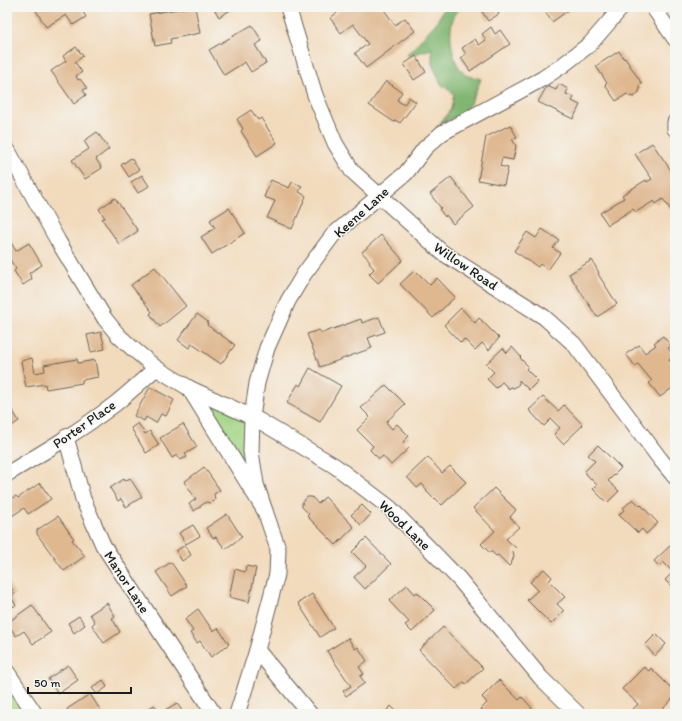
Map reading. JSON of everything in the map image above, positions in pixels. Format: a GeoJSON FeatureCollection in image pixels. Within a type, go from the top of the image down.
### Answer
{"type":"FeatureCollection","features":[{"type":"Feature","properties":{"kind":"street","name":"Willow Road"},"geometry":{"type":"LineString","coordinates":[[288,7],[316,95],[335,144],[352,171],[443,253],[544,317],[562,332],[574,344],[675,477]]}},
{"type":"Feature","properties":{"kind":"street","name":"Keene Lane"},"geometry":{"type":"LineString","coordinates":[[265,511],[256,484],[251,452],[252,417],[257,383],[262,360],[267,348],[292,294],[304,274],[333,235],[406,173],[425,148],[442,133],[542,79],[563,65],[590,44],[622,7]]}},
{"type":"Feature","properties":{"kind":"street"},"geometry":{"type":"LineString","coordinates":[[653,7],[675,39]]}},
{"type":"Feature","properties":{"kind":"street"},"geometry":{"type":"LineString","coordinates":[[675,122],[675,129]]}},
{"type":"Feature","properties":{"kind":"street","name":"Wood Lane"},"geometry":{"type":"LineString","coordinates":[[7,149],[58,241],[105,319],[123,340],[156,368],[189,388],[252,417],[335,466],[390,508],[458,579],[541,678],[578,714]]}},
{"type":"Feature","properties":{"kind":"street","name":"Porter Place"},"geometry":{"type":"LineString","coordinates":[[7,474],[84,427],[116,403],[156,368]]}},
{"type":"Feature","properties":{"kind":"street"},"geometry":{"type":"LineString","coordinates":[[189,388],[265,511],[278,549],[277,574],[257,650],[237,714]]}},
{"type":"Feature","properties":{"kind":"street","name":"Manor Lane"},"geometry":{"type":"LineString","coordinates":[[66,437],[83,499],[103,545],[214,714]]}},
{"type":"Feature","properties":{"kind":"street"},"geometry":{"type":"LineString","coordinates":[[257,650],[310,714]]}},
{"type":"Feature","properties":{"kind":"street"},"geometry":{"type":"LineString","coordinates":[[7,672],[35,714]]}},
{"type":"Feature","properties":{"kind":"green space"},"geometry":{"type":"Polygon","coordinates":[[[445,7],[462,7],[453,18],[451,25],[452,48],[456,62],[465,75],[481,79],[471,102],[462,114],[440,123],[451,109],[454,94],[441,84],[432,64],[432,49],[406,56],[436,23],[445,7]]]}},
{"type":"Feature","properties":{"kind":"green space"},"geometry":{"type":"Polygon","coordinates":[[[196,394],[248,419],[252,483],[196,394]]]}},
{"type":"Feature","properties":{"kind":"green space"},"geometry":{"type":"Polygon","coordinates":[[[7,678],[32,714],[7,714],[7,678]]]}},
{"type":"Feature","properties":{"kind":"building"},"geometry":{"type":"Polygon","coordinates":[[[39,7],[80,7],[86,17],[73,25],[66,15],[46,27],[35,9],[39,7]]]}},
{"type":"Feature","properties":{"kind":"building"},"geometry":{"type":"Polygon","coordinates":[[[195,7],[200,33],[170,39],[171,43],[155,46],[149,14],[195,7]]]}},
{"type":"Feature","properties":{"kind":"building"},"geometry":{"type":"Polygon","coordinates":[[[213,7],[231,7],[232,9],[219,17],[213,7]]]}},
{"type":"Feature","properties":{"kind":"building"},"geometry":{"type":"Polygon","coordinates":[[[345,7],[382,7],[395,25],[405,18],[415,31],[366,68],[355,53],[368,44],[353,24],[341,33],[330,18],[345,7]]]}},
{"type":"Feature","properties":{"kind":"building"},"geometry":{"type":"Polygon","coordinates":[[[486,7],[495,7],[499,14],[488,21],[481,10],[486,7]]]}},
{"type":"Feature","properties":{"kind":"building"},"geometry":{"type":"Polygon","coordinates":[[[542,7],[573,7],[552,22],[542,7]]]}},
{"type":"Feature","properties":{"kind":"building"},"geometry":{"type":"Polygon","coordinates":[[[252,25],[262,41],[255,45],[266,63],[251,72],[245,62],[224,75],[209,50],[252,25]]]}},
{"type":"Feature","properties":{"kind":"building"},"geometry":{"type":"Polygon","coordinates":[[[491,27],[495,34],[500,30],[510,44],[470,71],[461,58],[466,54],[462,48],[475,39],[479,45],[486,40],[482,34],[491,27]]]}},
{"type":"Feature","properties":{"kind":"building"},"geometry":{"type":"Polygon","coordinates":[[[76,47],[83,56],[75,62],[82,72],[76,76],[78,80],[80,79],[87,88],[83,90],[86,95],[74,104],[51,71],[66,61],[63,56],[76,47]]]}},
{"type":"Feature","properties":{"kind":"building"},"geometry":{"type":"Polygon","coordinates":[[[619,51],[642,84],[638,86],[640,88],[639,92],[634,97],[627,94],[616,101],[605,85],[607,83],[596,66],[619,51]]]}},
{"type":"Feature","properties":{"kind":"building"},"geometry":{"type":"Polygon","coordinates":[[[416,56],[426,72],[414,80],[404,64],[416,56]]]}},
{"type":"Feature","properties":{"kind":"building"},"geometry":{"type":"Polygon","coordinates":[[[386,81],[402,92],[397,100],[404,105],[409,97],[416,102],[400,123],[395,120],[394,122],[369,105],[386,81]]]}},
{"type":"Feature","properties":{"kind":"building"},"geometry":{"type":"Polygon","coordinates":[[[559,84],[568,89],[566,94],[574,97],[572,101],[580,105],[573,119],[538,102],[547,86],[556,90],[559,84]]]}},
{"type":"Feature","properties":{"kind":"building"},"geometry":{"type":"Polygon","coordinates":[[[251,110],[258,120],[261,118],[277,143],[257,156],[241,131],[243,129],[237,119],[251,110]]]}},
{"type":"Feature","properties":{"kind":"building"},"geometry":{"type":"Polygon","coordinates":[[[510,125],[517,137],[512,139],[516,146],[513,160],[502,158],[500,166],[508,168],[504,185],[478,180],[486,137],[510,125]]]}},
{"type":"Feature","properties":{"kind":"building"},"geometry":{"type":"Polygon","coordinates":[[[97,132],[109,149],[96,159],[102,168],[85,179],[72,160],[89,149],[84,141],[97,132]]]}},
{"type":"Feature","properties":{"kind":"building"},"geometry":{"type":"Polygon","coordinates":[[[652,143],[675,176],[675,216],[663,199],[656,204],[654,201],[636,212],[633,209],[608,225],[600,213],[624,198],[622,195],[646,180],[647,182],[652,179],[635,154],[652,143]]]}},
{"type":"Feature","properties":{"kind":"building"},"geometry":{"type":"Polygon","coordinates":[[[131,158],[139,170],[129,177],[121,165],[131,158]]]}},
{"type":"Feature","properties":{"kind":"building"},"geometry":{"type":"Polygon","coordinates":[[[142,175],[149,186],[138,193],[131,182],[142,175]]]}},
{"type":"Feature","properties":{"kind":"building"},"geometry":{"type":"Polygon","coordinates":[[[451,177],[474,207],[453,224],[446,215],[445,217],[439,209],[441,208],[430,194],[451,177]]]}},
{"type":"Feature","properties":{"kind":"building"},"geometry":{"type":"Polygon","coordinates":[[[271,180],[289,188],[292,182],[302,186],[299,192],[306,196],[292,229],[267,218],[275,201],[264,197],[271,180]]]}},
{"type":"Feature","properties":{"kind":"building"},"geometry":{"type":"Polygon","coordinates":[[[115,198],[138,231],[119,244],[102,219],[105,218],[99,209],[115,198]]]}},
{"type":"Feature","properties":{"kind":"building"},"geometry":{"type":"Polygon","coordinates":[[[229,208],[245,233],[212,254],[201,237],[215,228],[210,220],[229,208]]]}},
{"type":"Feature","properties":{"kind":"building"},"geometry":{"type":"Polygon","coordinates":[[[542,229],[559,240],[553,248],[560,253],[548,270],[540,264],[538,267],[514,251],[527,232],[536,238],[542,229]]]}},
{"type":"Feature","properties":{"kind":"building"},"geometry":{"type":"Polygon","coordinates":[[[381,235],[403,260],[378,283],[369,274],[374,269],[369,263],[370,261],[362,252],[381,235]]]}},
{"type":"Feature","properties":{"kind":"building"},"geometry":{"type":"Polygon","coordinates":[[[7,236],[16,251],[29,243],[42,265],[29,273],[32,279],[23,285],[14,271],[16,269],[8,257],[7,258],[7,236]]]}},
{"type":"Feature","properties":{"kind":"building"},"geometry":{"type":"Polygon","coordinates":[[[592,260],[599,273],[598,274],[617,304],[597,317],[569,274],[592,260]]]}},
{"type":"Feature","properties":{"kind":"building"},"geometry":{"type":"Polygon","coordinates":[[[155,267],[186,306],[160,327],[150,314],[152,312],[131,285],[155,267]]]}},
{"type":"Feature","properties":{"kind":"building"},"geometry":{"type":"Polygon","coordinates":[[[415,270],[430,285],[437,278],[455,297],[433,318],[400,284],[415,270]]]}},
{"type":"Feature","properties":{"kind":"building"},"geometry":{"type":"Polygon","coordinates":[[[461,308],[475,323],[479,318],[499,338],[489,350],[482,343],[475,350],[464,339],[461,343],[444,325],[461,308]]]}},
{"type":"Feature","properties":{"kind":"building"},"geometry":{"type":"Polygon","coordinates":[[[197,314],[208,322],[207,325],[235,345],[221,364],[192,344],[189,348],[178,340],[197,314]]]}},
{"type":"Feature","properties":{"kind":"building"},"geometry":{"type":"Polygon","coordinates":[[[379,317],[385,332],[368,338],[372,348],[320,367],[307,334],[319,330],[322,333],[361,319],[362,323],[379,317]]]}},
{"type":"Feature","properties":{"kind":"building"},"geometry":{"type":"Polygon","coordinates":[[[101,332],[105,349],[91,352],[87,335],[101,332]]]}},
{"type":"Feature","properties":{"kind":"building"},"geometry":{"type":"Polygon","coordinates":[[[663,336],[671,346],[668,348],[674,356],[669,360],[675,367],[675,386],[660,397],[649,383],[652,381],[638,364],[635,366],[626,354],[639,345],[645,353],[656,345],[654,343],[663,336]]]}},
{"type":"Feature","properties":{"kind":"building"},"geometry":{"type":"Polygon","coordinates":[[[512,347],[528,366],[526,369],[538,381],[529,390],[519,380],[519,384],[514,388],[510,387],[509,389],[502,382],[496,388],[487,379],[494,372],[486,364],[503,348],[507,353],[512,347]]]}},
{"type":"Feature","properties":{"kind":"building"},"geometry":{"type":"Polygon","coordinates":[[[32,358],[35,373],[45,371],[44,365],[77,359],[78,363],[95,360],[98,377],[82,380],[82,383],[46,389],[45,384],[26,387],[21,361],[32,358]]]}},
{"type":"Feature","properties":{"kind":"building"},"geometry":{"type":"Polygon","coordinates":[[[310,368],[341,386],[320,422],[287,403],[298,384],[300,386],[310,368]]]}},
{"type":"Feature","properties":{"kind":"building"},"geometry":{"type":"Polygon","coordinates":[[[386,385],[405,404],[386,422],[392,429],[397,424],[409,436],[403,442],[409,448],[391,465],[383,456],[379,459],[370,450],[373,446],[357,430],[370,417],[361,408],[386,385]]]}},
{"type":"Feature","properties":{"kind":"building"},"geometry":{"type":"Polygon","coordinates":[[[150,387],[174,400],[166,416],[161,414],[156,423],[146,417],[144,421],[134,416],[150,387]]]}},
{"type":"Feature","properties":{"kind":"building"},"geometry":{"type":"Polygon","coordinates":[[[543,397],[558,411],[564,405],[583,425],[563,444],[554,434],[560,428],[551,419],[544,426],[529,410],[543,397]]]}},
{"type":"Feature","properties":{"kind":"building"},"geometry":{"type":"Polygon","coordinates":[[[7,402],[19,421],[7,429],[7,402]]]}},
{"type":"Feature","properties":{"kind":"building"},"geometry":{"type":"Polygon","coordinates":[[[138,423],[145,434],[150,431],[159,445],[146,453],[131,428],[138,423]]]}},
{"type":"Feature","properties":{"kind":"building"},"geometry":{"type":"Polygon","coordinates":[[[183,424],[197,447],[185,454],[187,457],[180,460],[177,455],[172,458],[160,438],[183,424]]]}},
{"type":"Feature","properties":{"kind":"building"},"geometry":{"type":"Polygon","coordinates":[[[598,445],[621,468],[608,481],[619,491],[607,503],[593,489],[597,485],[584,472],[595,461],[588,455],[598,445]]]}},
{"type":"Feature","properties":{"kind":"building"},"geometry":{"type":"Polygon","coordinates":[[[428,457],[442,473],[450,466],[466,482],[442,505],[426,491],[427,490],[422,484],[417,488],[407,477],[428,457]]]}},
{"type":"Feature","properties":{"kind":"building"},"geometry":{"type":"Polygon","coordinates":[[[204,467],[220,490],[214,494],[215,500],[210,503],[206,502],[194,511],[189,504],[196,499],[184,482],[204,467]]]}},
{"type":"Feature","properties":{"kind":"building"},"geometry":{"type":"Polygon","coordinates":[[[130,478],[142,497],[126,507],[121,499],[118,501],[110,488],[124,479],[125,481],[130,478]]]}},
{"type":"Feature","properties":{"kind":"building"},"geometry":{"type":"Polygon","coordinates":[[[40,483],[51,499],[28,514],[24,508],[12,516],[7,509],[7,501],[16,496],[18,498],[40,483]]]}},
{"type":"Feature","properties":{"kind":"building"},"geometry":{"type":"Polygon","coordinates":[[[494,488],[516,510],[510,517],[519,527],[506,539],[516,548],[513,551],[514,556],[509,566],[498,555],[496,556],[491,551],[490,553],[481,544],[495,531],[473,508],[494,488]]]}},
{"type":"Feature","properties":{"kind":"building"},"geometry":{"type":"Polygon","coordinates":[[[307,497],[312,497],[318,504],[325,497],[354,527],[336,545],[307,516],[309,514],[302,507],[302,503],[307,497]]]}},
{"type":"Feature","properties":{"kind":"building"},"geometry":{"type":"Polygon","coordinates":[[[633,499],[640,506],[641,505],[658,523],[646,534],[642,529],[638,533],[619,515],[624,510],[623,508],[633,499]]]}},
{"type":"Feature","properties":{"kind":"building"},"geometry":{"type":"Polygon","coordinates":[[[362,505],[371,514],[361,525],[351,515],[362,505]]]}},
{"type":"Feature","properties":{"kind":"building"},"geometry":{"type":"Polygon","coordinates":[[[227,514],[242,537],[225,549],[216,537],[213,538],[206,528],[227,514]]]}},
{"type":"Feature","properties":{"kind":"building"},"geometry":{"type":"Polygon","coordinates":[[[58,516],[74,539],[72,540],[85,556],[64,571],[37,534],[37,530],[58,516]]]}},
{"type":"Feature","properties":{"kind":"building"},"geometry":{"type":"Polygon","coordinates":[[[193,525],[200,536],[186,544],[179,533],[193,525]]]}},
{"type":"Feature","properties":{"kind":"building"},"geometry":{"type":"Polygon","coordinates":[[[366,538],[391,564],[365,589],[354,577],[366,566],[352,552],[366,538]]]}},
{"type":"Feature","properties":{"kind":"building"},"geometry":{"type":"Polygon","coordinates":[[[674,542],[675,590],[665,580],[673,572],[663,562],[659,566],[654,561],[674,542]]]}},
{"type":"Feature","properties":{"kind":"building"},"geometry":{"type":"Polygon","coordinates":[[[185,545],[191,555],[182,561],[176,551],[185,545]]]}},
{"type":"Feature","properties":{"kind":"building"},"geometry":{"type":"Polygon","coordinates":[[[171,562],[187,586],[172,596],[156,572],[171,562]]]}},
{"type":"Feature","properties":{"kind":"building"},"geometry":{"type":"Polygon","coordinates":[[[246,566],[256,568],[249,602],[229,597],[235,569],[245,572],[246,566]]]}},
{"type":"Feature","properties":{"kind":"building"},"geometry":{"type":"Polygon","coordinates":[[[544,569],[552,577],[549,581],[565,597],[557,604],[564,611],[551,624],[527,600],[538,590],[530,582],[544,569]]]}},
{"type":"Feature","properties":{"kind":"building"},"geometry":{"type":"Polygon","coordinates":[[[7,581],[15,594],[11,597],[16,605],[7,610],[7,581]]]}},
{"type":"Feature","properties":{"kind":"building"},"geometry":{"type":"Polygon","coordinates":[[[407,585],[415,594],[417,592],[435,610],[412,632],[405,625],[409,622],[389,601],[407,585]]]}},
{"type":"Feature","properties":{"kind":"building"},"geometry":{"type":"Polygon","coordinates":[[[312,594],[334,628],[320,637],[298,603],[312,594]]]}},
{"type":"Feature","properties":{"kind":"building"},"geometry":{"type":"Polygon","coordinates":[[[107,603],[115,616],[112,618],[120,632],[104,643],[92,625],[95,622],[90,614],[107,603]]]}},
{"type":"Feature","properties":{"kind":"building"},"geometry":{"type":"Polygon","coordinates":[[[32,605],[51,632],[33,644],[24,631],[16,636],[7,623],[32,605]]]}},
{"type":"Feature","properties":{"kind":"building"},"geometry":{"type":"Polygon","coordinates":[[[198,609],[213,631],[218,628],[229,644],[211,657],[200,641],[197,643],[190,633],[193,631],[185,619],[198,609]]]}},
{"type":"Feature","properties":{"kind":"building"},"geometry":{"type":"Polygon","coordinates":[[[79,616],[85,625],[74,633],[68,623],[79,616]]]}},
{"type":"Feature","properties":{"kind":"building"},"geometry":{"type":"Polygon","coordinates":[[[443,627],[483,668],[466,684],[464,682],[456,689],[419,650],[443,627]]]}},
{"type":"Feature","properties":{"kind":"building"},"geometry":{"type":"Polygon","coordinates":[[[656,634],[666,644],[655,656],[645,645],[656,634]]]}},
{"type":"Feature","properties":{"kind":"building"},"geometry":{"type":"Polygon","coordinates":[[[348,638],[355,649],[358,647],[367,661],[359,667],[364,674],[360,676],[365,683],[346,696],[343,691],[351,686],[327,651],[348,638]]]}},
{"type":"Feature","properties":{"kind":"building"},"geometry":{"type":"Polygon","coordinates":[[[68,665],[78,680],[58,694],[48,679],[68,665]]]}},
{"type":"Feature","properties":{"kind":"building"},"geometry":{"type":"Polygon","coordinates":[[[644,667],[649,671],[651,668],[675,692],[675,696],[658,714],[638,714],[633,709],[638,704],[622,689],[644,667]]]}},
{"type":"Feature","properties":{"kind":"building"},"geometry":{"type":"Polygon","coordinates":[[[103,680],[107,687],[97,694],[92,688],[103,680]]]}},
{"type":"Feature","properties":{"kind":"building"},"geometry":{"type":"Polygon","coordinates":[[[499,680],[519,700],[522,697],[532,708],[526,714],[486,714],[481,709],[487,703],[482,697],[499,680]]]}},
{"type":"Feature","properties":{"kind":"building"},"geometry":{"type":"Polygon","coordinates":[[[90,694],[101,711],[96,714],[70,714],[67,709],[90,694]]]}},
{"type":"Feature","properties":{"kind":"building"},"geometry":{"type":"Polygon","coordinates":[[[177,703],[184,714],[141,714],[154,705],[160,713],[177,703]]]}},
{"type":"Feature","properties":{"kind":"building"},"geometry":{"type":"Polygon","coordinates":[[[391,706],[399,714],[383,714],[391,706]]]}}]}
